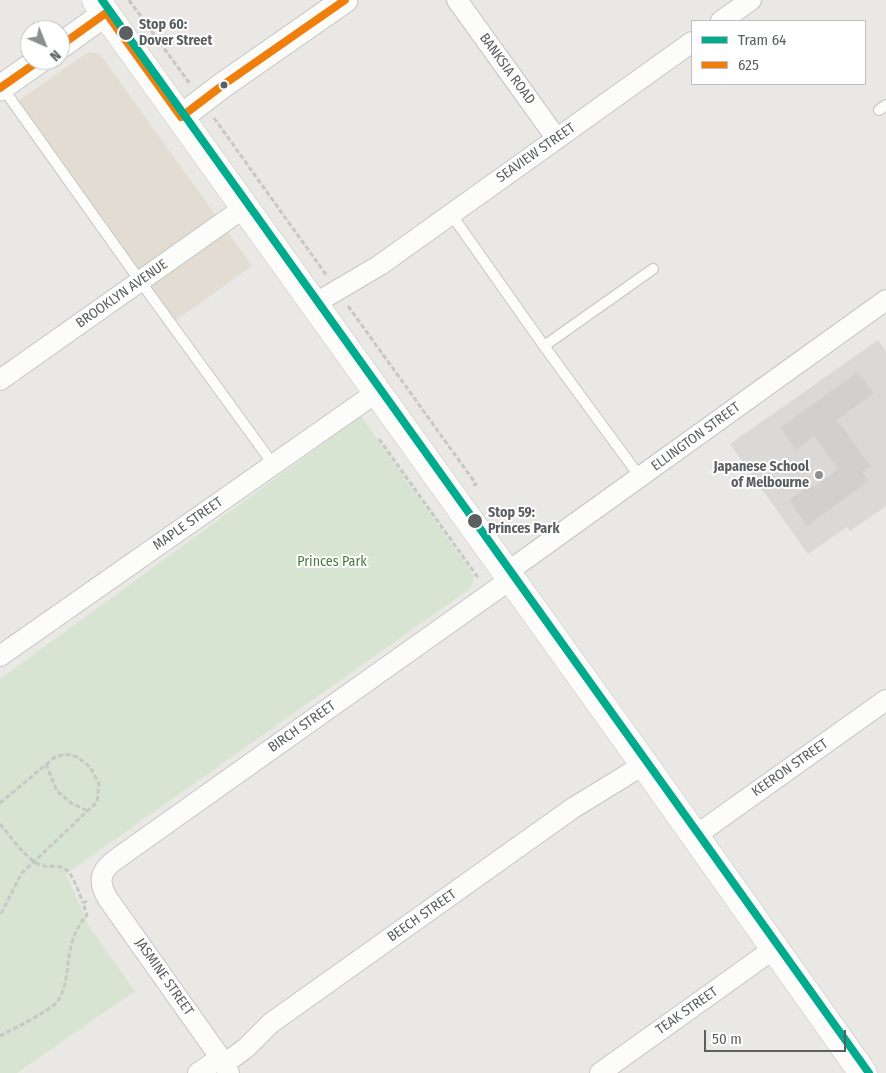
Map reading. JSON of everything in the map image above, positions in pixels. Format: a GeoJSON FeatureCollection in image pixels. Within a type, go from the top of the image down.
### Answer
{"type":"FeatureCollection","features":[{"type":"Feature","properties":{"kind":"main road"},"geometry":{"type":"LineString","coordinates":[[101,7],[377,392],[502,582],[640,759],[863,1073]]}},
{"type":"Feature","properties":{"kind":"street"},"geometry":{"type":"LineString","coordinates":[[181,117],[345,0]]}},
{"type":"Feature","properties":{"kind":"street","name":"BANKSIA ROAD"},"geometry":{"type":"LineString","coordinates":[[458,0],[557,139]]}},
{"type":"Feature","properties":{"kind":"street"},"geometry":{"type":"LineString","coordinates":[[722,20],[751,0]]}},
{"type":"Feature","properties":{"kind":"street"},"geometry":{"type":"LineString","coordinates":[[70,36],[101,7]]}},
{"type":"Feature","properties":{"kind":"street","name":"SEAVIEW STREET"},"geometry":{"type":"LineString","coordinates":[[318,310],[691,43]]}},
{"type":"Feature","properties":{"kind":"street"},"geometry":{"type":"LineString","coordinates":[[0,86],[25,70]]}},
{"type":"Feature","properties":{"kind":"street","name":"BROOKLYN AVENUE"},"geometry":{"type":"LineString","coordinates":[[0,380],[245,207]]}},
{"type":"Feature","properties":{"kind":"street","name":"ELLINGTON STREET"},"geometry":{"type":"LineString","coordinates":[[502,582],[640,477],[886,300]]}},
{"type":"Feature","properties":{"kind":"street","name":"MAPLE STREET"},"geometry":{"type":"LineString","coordinates":[[0,656],[377,392]]}},
{"type":"Feature","properties":{"kind":"street","name":"BIRCH STREET"},"geometry":{"type":"LineString","coordinates":[[102,885],[102,873],[107,866],[502,582]]}},
{"type":"Feature","properties":{"kind":"street","name":"KEERON STREET"},"geometry":{"type":"LineString","coordinates":[[695,836],[886,700]]}},
{"type":"Feature","properties":{"kind":"street","name":"BEECH STREET"},"geometry":{"type":"LineString","coordinates":[[198,1073],[222,1062],[239,1038],[271,1024],[573,808],[616,769],[640,759]]}},
{"type":"Feature","properties":{"kind":"street","name":"JASMINE STREET"},"geometry":{"type":"LineString","coordinates":[[102,885],[222,1062]]}},
{"type":"Feature","properties":{"kind":"street","name":"TEAK STREET"},"geometry":{"type":"LineString","coordinates":[[600,1073],[775,948]]}},
{"type":"Feature","properties":{"kind":"lane"},"geometry":{"type":"LineString","coordinates":[[0,86],[274,464]]}},
{"type":"Feature","properties":{"kind":"lane"},"geometry":{"type":"LineString","coordinates":[[451,214],[544,346],[640,477]]}},
{"type":"Feature","properties":{"kind":"lane"},"geometry":{"type":"LineString","coordinates":[[544,346],[652,269]]}},
{"type":"Feature","properties":{"kind":"path"},"geometry":{"type":"LineString","coordinates":[[129,0],[190,85]]}},
{"type":"Feature","properties":{"kind":"path"},"geometry":{"type":"LineString","coordinates":[[379,439],[502,582]]}},
{"type":"Feature","properties":{"kind":"path"},"geometry":{"type":"LineString","coordinates":[[0,803],[55,757],[65,754],[77,757],[90,767],[99,784],[96,802],[21,874],[0,916]]}},
{"type":"Feature","properties":{"kind":"path"},"geometry":{"type":"LineString","coordinates":[[46,764],[57,791],[71,803],[88,811]]}},
{"type":"Feature","properties":{"kind":"path"},"geometry":{"type":"LineString","coordinates":[[0,824],[35,861],[41,865],[62,867],[66,870],[72,878],[87,915],[74,936],[62,993],[58,1001],[53,1006],[0,1036]]}},
{"type":"Feature","properties":{"kind":"path"},"geometry":{"type":"LineString","coordinates":[[83,903],[102,885]]}},
{"type":"Feature","properties":{"kind":"shaded area"},"geometry":{"type":"Polygon","coordinates":[[[88,52],[100,54],[252,266],[168,326],[10,107],[62,70],[70,70],[70,65],[88,52]]]}},
{"type":"Feature","properties":{"kind":"shaded area","name":"Japanese School of Melbourne"},"geometry":{"type":"Polygon","coordinates":[[[878,340],[886,351],[886,506],[850,531],[847,527],[808,554],[730,444],[878,340]]]}},
{"type":"Feature","properties":{"kind":"green space","name":"Princes Park"},"geometry":{"type":"Polygon","coordinates":[[[361,416],[474,576],[471,588],[66,874],[89,926],[135,991],[17,1073],[0,1073],[0,679],[361,416]]]}},
{"type":"Feature","properties":{"kind":"building"},"geometry":{"type":"Polygon","coordinates":[[[858,372],[874,393],[837,420],[871,466],[862,472],[869,481],[807,526],[789,500],[811,484],[814,487],[838,469],[814,436],[796,450],[780,428],[858,372]]]}},
{"type":"Feature","properties":{"kind":"tram line","name":"64"},"geometry":{"type":"LineString","coordinates":[[102,0],[869,1073]]}},
{"type":"Feature","properties":{"kind":"transit line","name":"625"},"geometry":{"type":"LineString","coordinates":[[181,117],[223,85],[345,0]]}},
{"type":"Feature","properties":{"kind":"transit line","name":"625"},"geometry":{"type":"LineString","coordinates":[[106,13],[181,117]]}},
{"type":"Feature","properties":{"kind":"transit line","name":"625"},"geometry":{"type":"LineString","coordinates":[[70,39],[106,13]]}},
{"type":"Feature","properties":{"kind":"transit line","name":"625"},"geometry":{"type":"LineString","coordinates":[[0,88],[26,70]]}},
{"type":"Feature","properties":{"kind":"place","name":"Stop 60: Dover Street"},"geometry":{"type":"Point","coordinates":[126,33]}},
{"type":"Feature","properties":{"kind":"place","name":"Japanese School of Melbourne"},"geometry":{"type":"Point","coordinates":[819,475]}},
{"type":"Feature","properties":{"kind":"place","name":"Stop 59: Princes Park"},"geometry":{"type":"Point","coordinates":[475,521]}}]}
